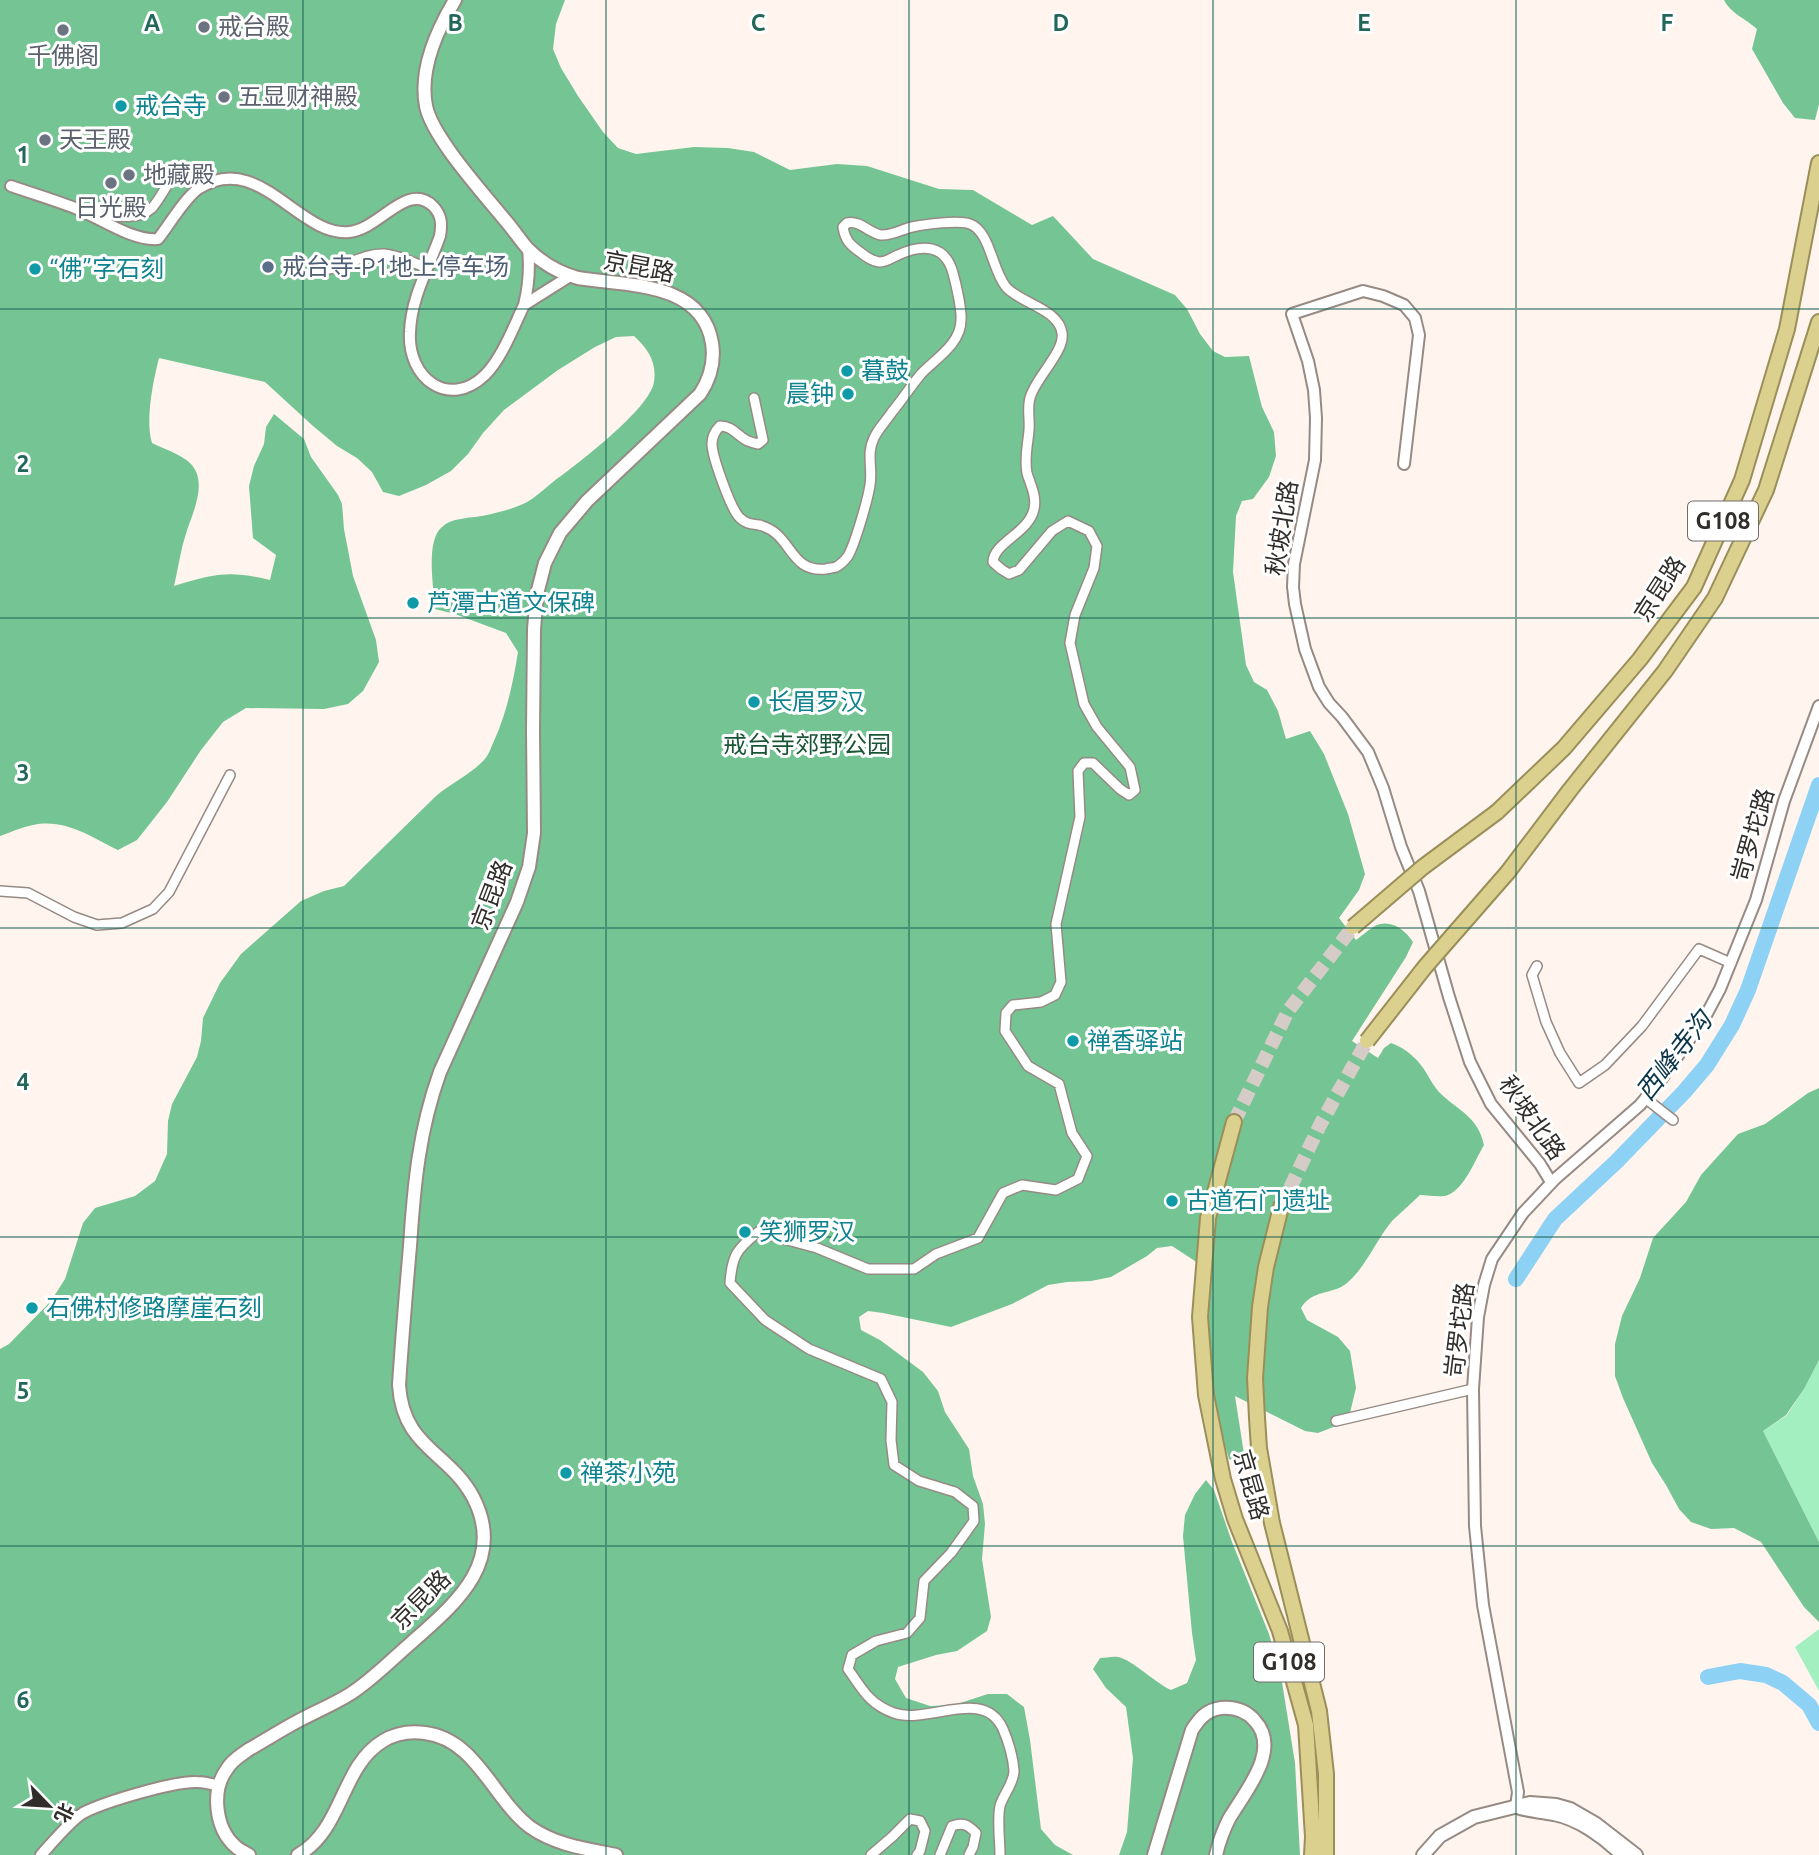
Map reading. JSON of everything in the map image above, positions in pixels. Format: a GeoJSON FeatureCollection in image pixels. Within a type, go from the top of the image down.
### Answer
{"type":"FeatureCollection","features":[{"type":"Feature","properties":{"kind":"highway","name":"京昆路"},"geometry":{"type":"LineString","coordinates":[[1353,927],[1423,867],[1496,812],[1564,748],[1640,659],[1694,587],[1742,480],[1784,342],[1819,163]]}},
{"type":"Feature","properties":{"kind":"highway","name":"京昆路"},"geometry":{"type":"LineString","coordinates":[[1367,1041],[1425,967],[1508,873],[1665,671],[1715,598],[1766,490],[1819,322]]}},
{"type":"Feature","properties":{"kind":"highway","name":"京昆路"},"geometry":{"type":"LineString","coordinates":[[1234,1122],[1208,1218],[1200,1317],[1206,1395],[1223,1479],[1280,1631],[1306,1725],[1312,1855]]}},
{"type":"Feature","properties":{"kind":"highway","name":"京昆路"},"geometry":{"type":"LineString","coordinates":[[1281,1207],[1262,1294],[1257,1341],[1255,1378],[1259,1448],[1272,1523],[1319,1711],[1326,1774],[1326,1855]]}},
{"type":"Feature","properties":{"kind":"highway"},"geometry":{"type":"LineString","coordinates":[[1326,1774],[1334,1793],[1335,1855]]}},
{"type":"Feature","properties":{"kind":"main road","name":"京昆路"},"geometry":{"type":"LineString","coordinates":[[218,1786],[234,1759],[348,1696],[443,1615],[466,1590],[482,1553],[481,1521],[472,1496],[465,1484],[415,1434],[400,1400],[414,1185],[421,1137],[440,1072],[517,902],[529,867],[534,832],[534,629],[537,594],[545,562],[560,533],[587,501],[700,394],[709,377],[713,354],[712,340],[701,314],[677,296],[646,288],[570,276],[544,262],[528,248],[450,150],[430,120],[424,94],[428,65],[441,28],[455,0]]}},
{"type":"Feature","properties":{"kind":"main road"},"geometry":{"type":"LineString","coordinates":[[1154,1855],[1192,1730],[1202,1716],[1215,1709],[1230,1708],[1246,1712],[1258,1723],[1264,1738],[1265,1753],[1251,1784],[1220,1837],[1216,1855]]}},
{"type":"Feature","properties":{"kind":"main road"},"geometry":{"type":"LineString","coordinates":[[298,1855],[313,1845],[323,1833],[367,1755],[382,1742],[399,1734],[415,1732],[446,1738],[458,1746],[516,1814],[539,1832],[565,1843],[616,1855]]}},
{"type":"Feature","properties":{"kind":"main road"},"geometry":{"type":"LineString","coordinates":[[218,1786],[217,1800],[222,1826],[237,1849],[249,1855]]}},
{"type":"Feature","properties":{"kind":"main road"},"geometry":{"type":"LineString","coordinates":[[1423,1855],[1440,1836],[1474,1817],[1530,1803],[1570,1809],[1597,1824],[1636,1855]]}},
{"type":"Feature","properties":{"kind":"main road"},"geometry":{"type":"LineString","coordinates":[[1516,1807],[1572,1820],[1603,1839],[1622,1855]]}},
{"type":"Feature","properties":{"kind":"street"},"geometry":{"type":"LineString","coordinates":[[11,186],[82,211],[148,240],[158,239],[197,190],[208,184],[233,179],[260,187],[324,227],[347,232],[369,225],[405,200],[419,199],[432,204],[441,218],[440,236],[413,307],[409,335],[414,363],[426,380],[450,389],[462,389],[473,384],[486,374],[497,359],[528,290],[528,248]]}},
{"type":"Feature","properties":{"kind":"street"},"geometry":{"type":"LineString","coordinates":[[82,211],[139,216],[152,208],[168,184]]}},
{"type":"Feature","properties":{"kind":"street"},"geometry":{"type":"LineString","coordinates":[[754,398],[763,440],[758,444],[746,440],[727,426],[720,426],[715,431],[712,444],[713,455],[733,509],[739,518],[772,529],[781,536],[798,561],[806,567],[815,570],[835,568],[848,556],[870,486],[869,450],[874,436],[919,376],[949,347],[957,335],[961,321],[954,274],[943,254],[933,249],[918,247],[888,261],[879,262],[851,246],[845,238],[844,227],[847,223],[853,222],[882,234],[912,226],[956,223],[969,223],[979,228],[985,237],[999,277],[1009,289],[1057,320],[1062,332],[1062,344],[1034,387],[1029,402],[1027,472],[1035,507],[1021,531],[997,551],[993,562],[1009,574],[1019,570],[1052,531],[1068,521],[1089,531],[1097,546],[1094,568],[1075,615],[1070,643],[1084,704],[1097,727],[1130,767],[1135,790],[1129,795],[1093,763],[1084,763],[1079,771],[1080,817],[1056,924],[1061,982],[1055,995],[1041,1002],[1013,1004],[1006,1013],[1005,1031],[1028,1066],[1059,1084],[1072,1133],[1087,1156],[1078,1179],[1056,1190],[1022,1185],[1003,1193],[978,1238],[936,1254],[914,1269],[868,1269],[817,1248],[758,1232],[740,1246],[731,1265],[730,1283],[765,1320],[809,1349],[881,1379],[892,1402],[891,1440],[894,1465],[919,1481],[955,1492],[973,1506],[974,1521],[951,1553],[924,1581],[920,1618],[907,1633],[876,1642],[852,1655],[848,1669],[871,1701],[896,1714],[919,1715],[971,1708],[988,1711],[1001,1725],[1010,1745],[1014,1774],[1000,1808],[1000,1855]]}},
{"type":"Feature","properties":{"kind":"street"},"geometry":{"type":"LineString","coordinates":[[313,269],[323,271],[384,254],[427,268]]}},
{"type":"Feature","properties":{"kind":"street"},"geometry":{"type":"LineString","coordinates":[[524,304],[570,276]]}},
{"type":"Feature","properties":{"kind":"street","name":"秋坡北路"},"geometry":{"type":"LineString","coordinates":[[1404,464],[1419,335],[1415,318],[1404,305],[1363,291],[1292,314],[1308,361],[1316,418],[1315,460],[1294,564],[1295,604],[1305,649],[1319,687],[1368,752],[1383,788],[1401,848],[1419,891],[1470,1062],[1491,1104],[1540,1164],[1551,1182]]}},
{"type":"Feature","properties":{"kind":"street","name":"岢罗坨路"},"geometry":{"type":"LineString","coordinates":[[1516,1807],[1518,1792],[1483,1605],[1475,1526],[1473,1390],[1478,1317],[1484,1285],[1492,1259],[1523,1213],[1551,1182],[1645,1098],[1705,1017],[1720,989],[1756,900],[1784,800],[1819,706]]}},
{"type":"Feature","properties":{"kind":"street"},"geometry":{"type":"LineString","coordinates":[[0,891],[28,894],[74,917],[97,925],[122,923],[153,908],[169,892],[230,775]]}},
{"type":"Feature","properties":{"kind":"street"},"geometry":{"type":"LineString","coordinates":[[1537,966],[1532,975],[1546,1022],[1578,1083],[1605,1065],[1642,1026],[1699,949],[1731,962]]}},
{"type":"Feature","properties":{"kind":"street"},"geometry":{"type":"LineString","coordinates":[[1645,1098],[1671,1119]]}},
{"type":"Feature","properties":{"kind":"street"},"geometry":{"type":"LineString","coordinates":[[1336,1421],[1473,1390]]}},
{"type":"Feature","properties":{"kind":"street"},"geometry":{"type":"LineString","coordinates":[[41,1855],[81,1814],[116,1800],[177,1784],[197,1782],[218,1786]]}},
{"type":"Feature","properties":{"kind":"street"},"geometry":{"type":"LineString","coordinates":[[871,1855],[909,1819],[920,1821],[925,1831],[917,1855]]}},
{"type":"Feature","properties":{"kind":"street"},"geometry":{"type":"LineString","coordinates":[[940,1855],[952,1826],[961,1823],[967,1824],[976,1833],[968,1855]]}},
{"type":"Feature","properties":{"kind":"green space","name":"戒台寺郊野公园"},"geometry":{"type":"Polygon","coordinates":[[[0,0],[565,0],[556,24],[553,49],[578,96],[603,132],[618,148],[636,154],[694,147],[728,148],[754,152],[790,170],[837,164],[867,166],[939,189],[973,190],[1032,225],[1053,216],[1093,259],[1175,295],[1213,351],[1225,357],[1249,356],[1262,407],[1274,432],[1276,456],[1269,477],[1253,499],[1242,501],[1236,516],[1233,572],[1246,665],[1254,682],[1267,690],[1278,711],[1286,739],[1310,731],[1324,754],[1348,814],[1365,874],[1359,890],[1339,918],[1356,940],[1374,927],[1385,923],[1399,928],[1413,942],[1352,1041],[1378,1058],[1391,1043],[1407,1051],[1420,1064],[1439,1092],[1472,1120],[1484,1145],[1460,1186],[1448,1195],[1420,1195],[1392,1221],[1360,1269],[1347,1283],[1311,1298],[1301,1308],[1307,1320],[1338,1337],[1350,1351],[1356,1388],[1349,1417],[1341,1424],[1318,1433],[1305,1431],[1235,1396],[1244,1454],[1242,1462],[1229,1459],[1211,1391],[1207,1325],[1211,1285],[1195,1261],[1172,1246],[1157,1248],[1111,1277],[1048,1285],[1012,1304],[951,1327],[868,1311],[859,1317],[861,1330],[880,1340],[923,1372],[938,1391],[945,1412],[969,1449],[973,1476],[983,1504],[985,1524],[982,1559],[991,1617],[987,1631],[957,1651],[898,1667],[895,1679],[906,1698],[930,1706],[954,1705],[988,1694],[1007,1694],[1024,1707],[1041,1829],[1055,1845],[1073,1855],[0,1855],[0,1349],[9,1344],[51,1301],[65,1279],[83,1223],[95,1208],[135,1196],[155,1181],[167,1154],[168,1121],[172,1104],[197,1057],[203,1018],[220,983],[241,954],[301,901],[344,886],[436,796],[473,770],[489,753],[506,708],[518,652],[506,633],[435,609],[432,554],[437,534],[450,522],[508,510],[535,497],[594,450],[640,407],[649,393],[655,375],[650,356],[634,336],[616,337],[558,370],[504,410],[451,471],[399,496],[383,492],[372,472],[357,458],[337,446],[265,382],[159,358],[150,413],[152,443],[191,464],[196,472],[199,490],[183,543],[174,586],[232,574],[270,580],[276,555],[253,538],[249,486],[264,444],[266,427],[274,414],[304,439],[311,457],[342,504],[353,576],[376,640],[379,662],[363,691],[348,704],[324,709],[246,708],[223,722],[137,840],[118,850],[77,830],[56,824],[33,825],[0,836],[0,0]]]}},
{"type":"Feature","properties":{"kind":"green space"},"geometry":{"type":"Polygon","coordinates":[[[1724,0],[1819,0],[1819,104],[1815,120],[1795,118],[1783,103],[1752,49],[1757,29],[1734,12],[1724,0]]]}},
{"type":"Feature","properties":{"kind":"green space"},"geometry":{"type":"Polygon","coordinates":[[[1819,1088],[1819,1360],[1786,1415],[1763,1431],[1819,1542],[1819,1622],[1804,1607],[1761,1542],[1734,1528],[1711,1529],[1691,1522],[1679,1509],[1652,1463],[1623,1398],[1615,1376],[1615,1344],[1622,1316],[1640,1278],[1653,1238],[1686,1202],[1701,1175],[1738,1134],[1765,1124],[1819,1088]]]}},
{"type":"Feature","properties":{"kind":"green space"},"geometry":{"type":"Polygon","coordinates":[[[1819,1360],[1819,1542],[1763,1431],[1787,1415],[1819,1360]]]}},
{"type":"Feature","properties":{"kind":"green space"},"geometry":{"type":"Polygon","coordinates":[[[1206,1480],[1214,1490],[1269,1634],[1281,1676],[1295,1763],[1300,1855],[1119,1855],[1127,1832],[1133,1758],[1126,1707],[1106,1688],[1093,1669],[1100,1658],[1118,1657],[1171,1690],[1187,1683],[1196,1660],[1183,1536],[1185,1515],[1195,1494],[1206,1480]]]}},
{"type":"Feature","properties":{"kind":"green space"},"geometry":{"type":"Polygon","coordinates":[[[1819,1629],[1819,1691],[1795,1647],[1819,1629]]]}},
{"type":"Feature","properties":{"kind":"waterway","name":"西峰寺沟"},"geometry":{"type":"LineString","coordinates":[[1516,1279],[1555,1219],[1616,1162],[1684,1092],[1707,1065],[1732,1025],[1748,990],[1819,785]]}},
{"type":"Feature","properties":{"kind":"waterway","name":"西峰寺沟"},"geometry":{"type":"LineString","coordinates":[[1708,1677],[1740,1671],[1766,1675],[1783,1683],[1809,1705],[1819,1723]]}},
{"type":"Feature","properties":{"kind":"tunnel"},"geometry":{"type":"LineString","coordinates":[[1234,1122],[1288,1011],[1353,927]]}},
{"type":"Feature","properties":{"kind":"tunnel"},"geometry":{"type":"LineString","coordinates":[[1281,1207],[1320,1125],[1367,1041]]}},
{"type":"Feature","properties":{"kind":"place","name":"戒台殿"},"geometry":{"type":"Point","coordinates":[204,27]}},
{"type":"Feature","properties":{"kind":"place","name":"千佛阁"},"geometry":{"type":"Point","coordinates":[63,30]}},
{"type":"Feature","properties":{"kind":"place","name":"五显财神殿"},"geometry":{"type":"Point","coordinates":[224,97]}},
{"type":"Feature","properties":{"kind":"place","name":"戒台寺"},"geometry":{"type":"Point","coordinates":[121,106]}},
{"type":"Feature","properties":{"kind":"place","name":"天王殿"},"geometry":{"type":"Point","coordinates":[45,140]}},
{"type":"Feature","properties":{"kind":"place","name":"地藏殿"},"geometry":{"type":"Point","coordinates":[129,175]}},
{"type":"Feature","properties":{"kind":"place","name":"日光殿"},"geometry":{"type":"Point","coordinates":[111,183]}},
{"type":"Feature","properties":{"kind":"place","name":"戒台寺-P1地上停车场"},"geometry":{"type":"Point","coordinates":[268,267]}},
{"type":"Feature","properties":{"kind":"place","name":"“佛”字石刻"},"geometry":{"type":"Point","coordinates":[35,269]}},
{"type":"Feature","properties":{"kind":"place","name":"暮鼓"},"geometry":{"type":"Point","coordinates":[847,371]}},
{"type":"Feature","properties":{"kind":"place","name":"晨钟"},"geometry":{"type":"Point","coordinates":[848,394]}},
{"type":"Feature","properties":{"kind":"place","name":"芦潭古道文保碑"},"geometry":{"type":"Point","coordinates":[413,603]}},
{"type":"Feature","properties":{"kind":"place","name":"长眉罗汉"},"geometry":{"type":"Point","coordinates":[754,702]}},
{"type":"Feature","properties":{"kind":"place","name":"禅香驿站"},"geometry":{"type":"Point","coordinates":[1073,1041]}},
{"type":"Feature","properties":{"kind":"place","name":"古道石门遗址"},"geometry":{"type":"Point","coordinates":[1172,1201]}},
{"type":"Feature","properties":{"kind":"place","name":"笑狮罗汉"},"geometry":{"type":"Point","coordinates":[745,1232]}},
{"type":"Feature","properties":{"kind":"place","name":"石佛村修路摩崖石刻"},"geometry":{"type":"Point","coordinates":[32,1308]}},
{"type":"Feature","properties":{"kind":"place","name":"禅茶小苑"},"geometry":{"type":"Point","coordinates":[566,1473]}}]}
